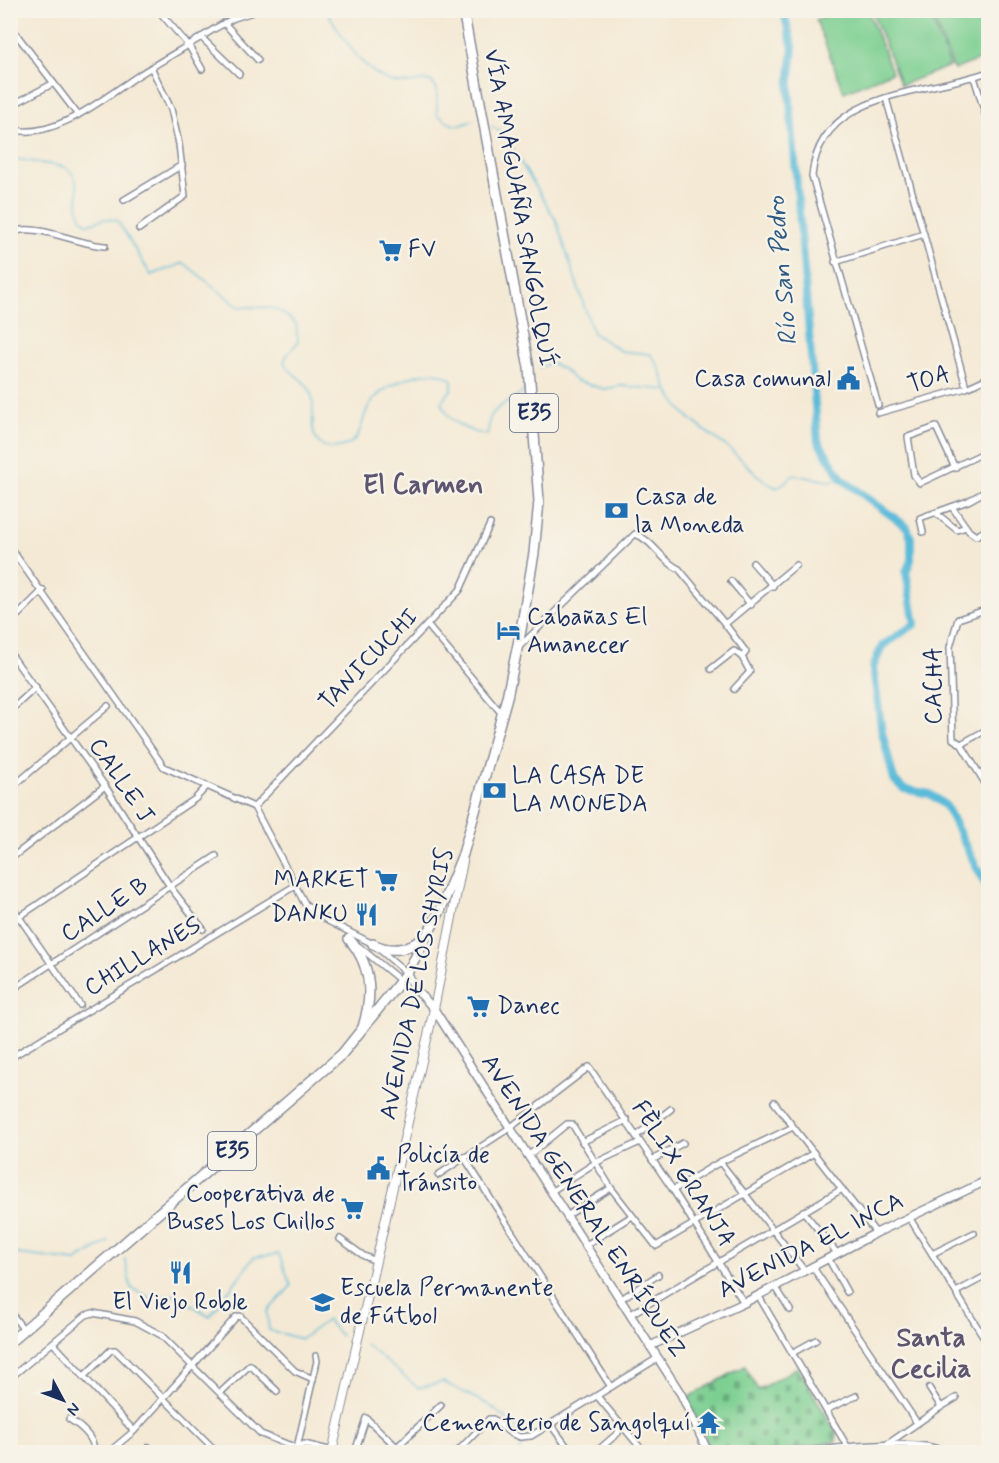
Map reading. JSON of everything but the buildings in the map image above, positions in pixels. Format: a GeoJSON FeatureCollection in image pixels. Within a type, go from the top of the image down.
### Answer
{"type":"FeatureCollection","features":[{"type":"Feature","properties":{"kind":"highway","name":"VÍA AMAGUAÑA SANGOLQUÍ"},"geometry":{"type":"LineString","coordinates":[[428,936],[448,892],[467,839],[502,714],[531,577],[539,501],[533,396],[463,10]]}},
{"type":"Feature","properties":{"kind":"highway"},"geometry":{"type":"LineString","coordinates":[[373,944],[392,950],[404,950],[428,936]]}},
{"type":"Feature","properties":{"kind":"highway","name":"E35"},"geometry":{"type":"LineString","coordinates":[[10,1342],[316,1079],[361,1033],[404,977],[428,936]]}},
{"type":"Feature","properties":{"kind":"highway"},"geometry":{"type":"LineString","coordinates":[[349,939],[362,955],[370,984],[368,1011],[361,1033]]}},
{"type":"Feature","properties":{"kind":"main road","name":"AVENIDA DE LOS SHYRIS"},"geometry":{"type":"LineString","coordinates":[[332,1452],[434,1009],[467,839]]}},
{"type":"Feature","properties":{"kind":"street"},"geometry":{"type":"LineString","coordinates":[[158,10],[189,46],[202,69]]}},
{"type":"Feature","properties":{"kind":"street"},"geometry":{"type":"LineString","coordinates":[[10,129],[37,131],[78,115],[224,23],[259,10]]}},
{"type":"Feature","properties":{"kind":"street"},"geometry":{"type":"LineString","coordinates":[[224,23],[258,60]]}},
{"type":"Feature","properties":{"kind":"street"},"geometry":{"type":"LineString","coordinates":[[10,26],[52,84],[78,115]]}},
{"type":"Feature","properties":{"kind":"street"},"geometry":{"type":"LineString","coordinates":[[201,37],[239,74]]}},
{"type":"Feature","properties":{"kind":"street"},"geometry":{"type":"LineString","coordinates":[[140,229],[185,196],[182,165],[171,109],[152,69]]}},
{"type":"Feature","properties":{"kind":"street"},"geometry":{"type":"LineString","coordinates":[[878,405],[812,176],[813,160],[825,133],[843,116],[886,98],[988,72]]}},
{"type":"Feature","properties":{"kind":"street"},"geometry":{"type":"LineString","coordinates":[[974,77],[988,123]]}},
{"type":"Feature","properties":{"kind":"street"},"geometry":{"type":"LineString","coordinates":[[14,104],[52,84]]}},
{"type":"Feature","properties":{"kind":"street"},"geometry":{"type":"LineString","coordinates":[[886,98],[965,383]]}},
{"type":"Feature","properties":{"kind":"street"},"geometry":{"type":"LineString","coordinates":[[124,200],[182,165]]}},
{"type":"Feature","properties":{"kind":"street"},"geometry":{"type":"LineString","coordinates":[[10,233],[25,228],[66,240],[105,246]]}},
{"type":"Feature","properties":{"kind":"street"},"geometry":{"type":"LineString","coordinates":[[835,262],[924,234]]}},
{"type":"Feature","properties":{"kind":"street","name":"TOA"},"geometry":{"type":"LineString","coordinates":[[878,413],[966,388],[988,378]]}},
{"type":"Feature","properties":{"kind":"street"},"geometry":{"type":"LineString","coordinates":[[955,468],[936,427],[908,437],[917,482],[921,483],[955,468],[988,452]]}},
{"type":"Feature","properties":{"kind":"street"},"geometry":{"type":"LineString","coordinates":[[981,455],[988,467]]}},
{"type":"Feature","properties":{"kind":"street"},"geometry":{"type":"LineString","coordinates":[[923,532],[920,519],[968,501],[988,490]]}},
{"type":"Feature","properties":{"kind":"street"},"geometry":{"type":"LineString","coordinates":[[952,507],[966,527],[976,536],[988,529]]}},
{"type":"Feature","properties":{"kind":"street"},"geometry":{"type":"LineString","coordinates":[[936,513],[957,530],[966,527]]}},
{"type":"Feature","properties":{"kind":"street","name":"TANICUCHI"},"geometry":{"type":"LineString","coordinates":[[254,807],[460,590],[490,524]]}},
{"type":"Feature","properties":{"kind":"street"},"geometry":{"type":"LineString","coordinates":[[516,649],[635,534],[642,537],[669,564],[679,569],[726,624],[746,652],[742,657]]}},
{"type":"Feature","properties":{"kind":"street"},"geometry":{"type":"LineString","coordinates":[[10,547],[43,590],[160,763],[168,770],[254,807]]}},
{"type":"Feature","properties":{"kind":"street"},"geometry":{"type":"LineString","coordinates":[[753,563],[773,586]]}},
{"type":"Feature","properties":{"kind":"street"},"geometry":{"type":"LineString","coordinates":[[726,624],[796,565]]}},
{"type":"Feature","properties":{"kind":"street"},"geometry":{"type":"LineString","coordinates":[[731,581],[751,605]]}},
{"type":"Feature","properties":{"kind":"street"},"geometry":{"type":"LineString","coordinates":[[10,623],[43,590]]}},
{"type":"Feature","properties":{"kind":"street","name":"CACHA"},"geometry":{"type":"LineString","coordinates":[[986,611],[963,616],[954,625],[952,632],[953,739],[961,744],[988,729]]}},
{"type":"Feature","properties":{"kind":"street"},"geometry":{"type":"LineString","coordinates":[[428,626],[502,714]]}},
{"type":"Feature","properties":{"kind":"street"},"geometry":{"type":"LineString","coordinates":[[711,669],[734,651],[742,657],[750,672],[734,690]]}},
{"type":"Feature","properties":{"kind":"street","name":"CALLE J"},"geometry":{"type":"LineString","coordinates":[[10,653],[105,786],[171,888],[203,929]]}},
{"type":"Feature","properties":{"kind":"street"},"geometry":{"type":"LineString","coordinates":[[10,711],[36,687]]}},
{"type":"Feature","properties":{"kind":"street"},"geometry":{"type":"LineString","coordinates":[[10,789],[108,706]]}},
{"type":"Feature","properties":{"kind":"street"},"geometry":{"type":"LineString","coordinates":[[961,744],[988,788]]}},
{"type":"Feature","properties":{"kind":"street"},"geometry":{"type":"LineString","coordinates":[[10,859],[105,786]]}},
{"type":"Feature","properties":{"kind":"street"},"geometry":{"type":"LineString","coordinates":[[10,923],[195,799],[207,786]]}},
{"type":"Feature","properties":{"kind":"street","name":"AVENIDA GENERAL ENRÍQUEZ"},"geometry":{"type":"LineString","coordinates":[[254,807],[266,827],[293,887],[305,904],[336,925],[373,944],[434,1009],[681,1394],[708,1452]]}},
{"type":"Feature","properties":{"kind":"street","name":"CALLE B"},"geometry":{"type":"LineString","coordinates":[[10,991],[52,966],[216,856]]}},
{"type":"Feature","properties":{"kind":"street","name":"CHILLANES"},"geometry":{"type":"LineString","coordinates":[[10,1058],[293,887]]}},
{"type":"Feature","properties":{"kind":"street"},"geometry":{"type":"LineString","coordinates":[[10,904],[80,1005]]}},
{"type":"Feature","properties":{"kind":"street","name":"AVENIDA GENERAL ENRÍQUEZ"},"geometry":{"type":"LineString","coordinates":[[336,925],[349,939],[404,977]]}},
{"type":"Feature","properties":{"kind":"street","name":"FÈLIX GRANJA"},"geometry":{"type":"LineString","coordinates":[[511,1127],[590,1066],[673,1190],[744,1303]]}},
{"type":"Feature","properties":{"kind":"street"},"geometry":{"type":"LineString","coordinates":[[774,1102],[876,1233]]}},
{"type":"Feature","properties":{"kind":"street"},"geometry":{"type":"LineString","coordinates":[[636,1136],[671,1109]]}},
{"type":"Feature","properties":{"kind":"street"},"geometry":{"type":"LineString","coordinates":[[582,1143],[627,1120]]}},
{"type":"Feature","properties":{"kind":"street"},"geometry":{"type":"LineString","coordinates":[[529,1155],[567,1124],[572,1124],[611,1188],[651,1244],[658,1246],[814,1153]]}},
{"type":"Feature","properties":{"kind":"street"},"geometry":{"type":"LineString","coordinates":[[438,1175],[511,1127]]}},
{"type":"Feature","properties":{"kind":"street"},"geometry":{"type":"LineString","coordinates":[[673,1190],[720,1162],[793,1127]]}},
{"type":"Feature","properties":{"kind":"street"},"geometry":{"type":"LineString","coordinates":[[552,1191],[595,1163],[640,1142]]}},
{"type":"Feature","properties":{"kind":"street"},"geometry":{"type":"LineString","coordinates":[[652,1160],[683,1143]]}},
{"type":"Feature","properties":{"kind":"street"},"geometry":{"type":"LineString","coordinates":[[464,1157],[611,1387]]}},
{"type":"Feature","properties":{"kind":"street"},"geometry":{"type":"LineString","coordinates":[[720,1162],[804,1270]]}},
{"type":"Feature","properties":{"kind":"street","name":"AVENIDA EL INCA"},"geometry":{"type":"LineString","coordinates":[[650,1346],[744,1303],[876,1233],[988,1180]]}},
{"type":"Feature","properties":{"kind":"street"},"geometry":{"type":"LineString","coordinates":[[567,1215],[611,1188]]}},
{"type":"Feature","properties":{"kind":"street"},"geometry":{"type":"LineString","coordinates":[[631,1314],[842,1189]]}},
{"type":"Feature","properties":{"kind":"street"},"geometry":{"type":"LineString","coordinates":[[803,1211],[837,1253]]}},
{"type":"Feature","properties":{"kind":"street"},"geometry":{"type":"LineString","coordinates":[[586,1245],[632,1216]]}},
{"type":"Feature","properties":{"kind":"street"},"geometry":{"type":"LineString","coordinates":[[909,1217],[988,1344]]}},
{"type":"Feature","properties":{"kind":"street"},"geometry":{"type":"LineString","coordinates":[[932,1254],[974,1233]]}},
{"type":"Feature","properties":{"kind":"street"},"geometry":{"type":"LineString","coordinates":[[340,1239],[364,1257],[376,1261]]}},
{"type":"Feature","properties":{"kind":"street"},"geometry":{"type":"LineString","coordinates":[[828,1258],[847,1292]]}},
{"type":"Feature","properties":{"kind":"street"},"geometry":{"type":"LineString","coordinates":[[812,1266],[917,1423]]}},
{"type":"Feature","properties":{"kind":"street"},"geometry":{"type":"LineString","coordinates":[[621,1299],[658,1275]]}},
{"type":"Feature","properties":{"kind":"street"},"geometry":{"type":"LineString","coordinates":[[956,1292],[988,1275]]}},
{"type":"Feature","properties":{"kind":"street"},"geometry":{"type":"LineString","coordinates":[[775,1286],[789,1310]]}},
{"type":"Feature","properties":{"kind":"street"},"geometry":{"type":"LineString","coordinates":[[758,1295],[847,1446]]}},
{"type":"Feature","properties":{"kind":"street"},"geometry":{"type":"LineString","coordinates":[[10,1312],[24,1330]]}},
{"type":"Feature","properties":{"kind":"street"},"geometry":{"type":"LineString","coordinates":[[10,1378],[86,1315],[110,1316],[148,1326],[161,1335],[261,1434],[307,1452]]}},
{"type":"Feature","properties":{"kind":"street"},"geometry":{"type":"LineString","coordinates":[[110,1452],[134,1431],[191,1364],[235,1318],[240,1316],[295,1371],[313,1379]]}},
{"type":"Feature","properties":{"kind":"street"},"geometry":{"type":"LineString","coordinates":[[792,1353],[816,1340]]}},
{"type":"Feature","properties":{"kind":"street"},"geometry":{"type":"LineString","coordinates":[[53,1343],[134,1431]]}},
{"type":"Feature","properties":{"kind":"street"},"geometry":{"type":"LineString","coordinates":[[83,1377],[113,1349],[217,1452]]}},
{"type":"Feature","properties":{"kind":"street"},"geometry":{"type":"LineString","coordinates":[[297,1450],[316,1356]]}},
{"type":"Feature","properties":{"kind":"street"},"geometry":{"type":"LineString","coordinates":[[461,1451],[491,1419],[516,1436],[524,1437],[535,1434],[658,1358]]}},
{"type":"Feature","properties":{"kind":"street"},"geometry":{"type":"LineString","coordinates":[[220,1393],[250,1365],[277,1391]]}},
{"type":"Feature","properties":{"kind":"street"},"geometry":{"type":"LineString","coordinates":[[929,1388],[941,1407]]}},
{"type":"Feature","properties":{"kind":"street"},"geometry":{"type":"LineString","coordinates":[[597,1396],[644,1452]]}},
{"type":"Feature","properties":{"kind":"street"},"geometry":{"type":"LineString","coordinates":[[826,1410],[856,1396]]}},
{"type":"Feature","properties":{"kind":"street"},"geometry":{"type":"LineString","coordinates":[[885,1446],[956,1398]]}},
{"type":"Feature","properties":{"kind":"street"},"geometry":{"type":"LineString","coordinates":[[397,1447],[441,1405]]}},
{"type":"Feature","properties":{"kind":"street"},"geometry":{"type":"LineString","coordinates":[[69,1419],[82,1429],[94,1444],[94,1452]]}},
{"type":"Feature","properties":{"kind":"street"},"geometry":{"type":"LineString","coordinates":[[355,1452],[363,1420],[370,1419],[402,1452]]}},
{"type":"Feature","properties":{"kind":"street"},"geometry":{"type":"LineString","coordinates":[[596,1452],[618,1433],[620,1424]]}},
{"type":"Feature","properties":{"kind":"street"},"geometry":{"type":"LineString","coordinates":[[550,1425],[571,1452]]}},
{"type":"Feature","properties":{"kind":"street"},"geometry":{"type":"LineString","coordinates":[[297,1450],[304,1444],[332,1452]]}},
{"type":"Feature","properties":{"kind":"street"},"geometry":{"type":"LineString","coordinates":[[802,1452],[847,1446],[933,1447],[944,1452]]}},
{"type":"Feature","properties":{"kind":"street"},"geometry":{"type":"LineString","coordinates":[[149,1447],[155,1452]]}},
{"type":"Feature","properties":{"kind":"green space"},"geometry":{"type":"Polygon","coordinates":[[[840,10],[868,11],[892,72],[844,92],[816,20],[840,10]]]}},
{"type":"Feature","properties":{"kind":"green space"},"geometry":{"type":"Polygon","coordinates":[[[881,11],[928,11],[950,66],[901,85],[873,14],[881,11]]]}},
{"type":"Feature","properties":{"kind":"green space"},"geometry":{"type":"Polygon","coordinates":[[[930,11],[988,11],[988,56],[954,70],[930,11]]]}},
{"type":"Feature","properties":{"kind":"green space"},"geometry":{"type":"Polygon","coordinates":[[[745,1366],[758,1390],[798,1367],[837,1434],[836,1441],[782,1452],[712,1452],[687,1398],[745,1366]]]}},
{"type":"Feature","properties":{"kind":"waterway"},"geometry":{"type":"LineString","coordinates":[[326,10],[356,54],[375,73],[398,83],[431,81],[437,89],[437,114],[454,125],[463,125],[473,120]]}},
{"type":"Feature","properties":{"kind":"waterway","name":"Río San Pedro"},"geometry":{"type":"LineString","coordinates":[[783,10],[793,47],[789,89],[818,441],[842,479],[907,527],[911,538],[911,560],[906,572],[915,624],[882,646],[873,668],[882,732],[894,780],[904,789],[930,794],[946,806],[988,890]]}},
{"type":"Feature","properties":{"kind":"waterway"},"geometry":{"type":"LineString","coordinates":[[492,126],[504,135],[556,220],[593,333],[621,351],[650,354],[673,400],[680,408],[770,484],[777,488],[794,475],[829,481],[842,479]]}},
{"type":"Feature","properties":{"kind":"waterway"},"geometry":{"type":"LineString","coordinates":[[10,158],[65,167],[76,181],[79,212],[82,219],[88,224],[104,219],[117,220],[151,275],[184,263],[239,307],[270,308],[282,313],[296,324],[298,342],[284,362],[309,388],[313,404],[314,434],[324,446],[336,448],[356,438],[368,408],[375,398],[390,386],[418,375],[437,373],[452,380],[452,389],[442,401],[444,408],[459,424],[487,435],[494,411],[523,392],[526,387]]}},
{"type":"Feature","properties":{"kind":"waterway"},"geometry":{"type":"LineString","coordinates":[[540,367],[551,363],[563,369],[576,381],[604,389],[621,386],[666,390]]}},
{"type":"Feature","properties":{"kind":"waterway"},"geometry":{"type":"LineString","coordinates":[[10,1253],[76,1261],[109,1241]]}},
{"type":"Feature","properties":{"kind":"waterway"},"geometry":{"type":"LineString","coordinates":[[125,1258],[131,1288],[150,1298],[175,1295],[210,1316],[254,1257],[279,1254],[291,1286],[267,1312],[269,1330],[301,1339],[327,1320],[341,1336]]}},
{"type":"Feature","properties":{"kind":"waterway"},"geometry":{"type":"LineString","coordinates":[[365,1344],[418,1388],[443,1382],[489,1405],[519,1429],[522,1446],[519,1452]]}},
{"type":"Feature","properties":{"kind":"place","name":"FV"},"geometry":{"type":"Point","coordinates":[390,250]}},
{"type":"Feature","properties":{"kind":"place","name":"Casa comunal"},"geometry":{"type":"Point","coordinates":[849,379]}},
{"type":"Feature","properties":{"kind":"place","name":"Casa de la Moneda"},"geometry":{"type":"Point","coordinates":[617,511]}},
{"type":"Feature","properties":{"kind":"place","name":"Cabañas El Amanecer"},"geometry":{"type":"Point","coordinates":[509,631]}},
{"type":"Feature","properties":{"kind":"place","name":"LA CASA DE LA MONEDA"},"geometry":{"type":"Point","coordinates":[494,790]}},
{"type":"Feature","properties":{"kind":"place","name":"MARKET"},"geometry":{"type":"Point","coordinates":[387,880]}},
{"type":"Feature","properties":{"kind":"place","name":"DANKU"},"geometry":{"type":"Point","coordinates":[366,914]}},
{"type":"Feature","properties":{"kind":"place","name":"Danec"},"geometry":{"type":"Point","coordinates":[479,1006]}},
{"type":"Feature","properties":{"kind":"place","name":"Policía de Tránsito"},"geometry":{"type":"Point","coordinates":[379,1169]}},
{"type":"Feature","properties":{"kind":"place","name":"Cooperativa de Buses Los Chillos"},"geometry":{"type":"Point","coordinates":[353,1208]}},
{"type":"Feature","properties":{"kind":"place","name":"El Viejo Roble"},"geometry":{"type":"Point","coordinates":[180,1272]}},
{"type":"Feature","properties":{"kind":"place","name":"Escuela Permanente de Fútbol"},"geometry":{"type":"Point","coordinates":[322,1302]}},
{"type":"Feature","properties":{"kind":"place","name":"Cementerio de Sangolquí"},"geometry":{"type":"Point","coordinates":[709,1423]}},
{"type":"Feature","properties":{"kind":"district","name":"El Carmen"},"geometry":{"type":"Point","coordinates":[423,485]}},
{"type":"Feature","properties":{"kind":"district","name":"Santa Cecilia"},"geometry":{"type":"Point","coordinates":[931,1354]}}]}
